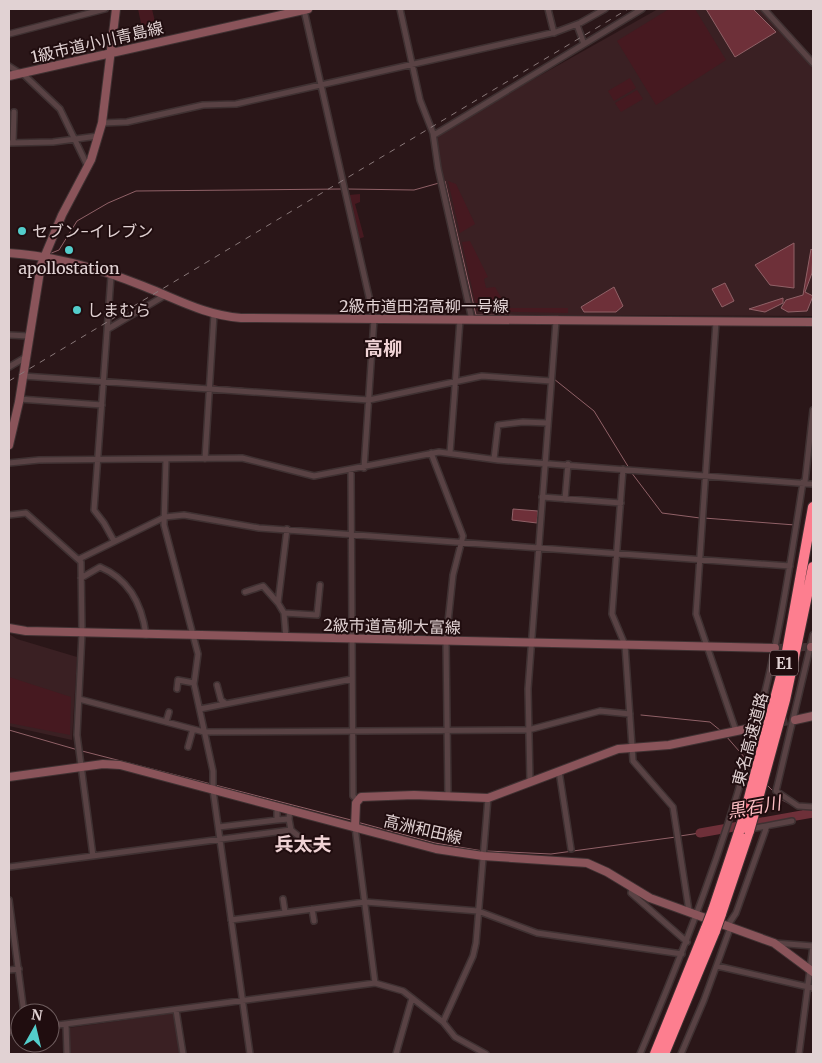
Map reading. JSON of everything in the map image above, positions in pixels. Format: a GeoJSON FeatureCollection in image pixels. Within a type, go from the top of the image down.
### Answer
{"type":"FeatureCollection","features":[{"type":"Feature","properties":{"kind":"highway","name":"東名高速道路"},"geometry":{"type":"LineString","coordinates":[[655,1054],[710,930],[713,910],[739,832],[749,817],[786,657],[813,507]]}},
{"type":"Feature","properties":{"kind":"highway","name":"東名高速道路"},"geometry":{"type":"LineString","coordinates":[[664,1054],[749,817],[785,700],[813,567]]}},
{"type":"Feature","properties":{"kind":"street"},"geometry":{"type":"LineString","coordinates":[[9,34],[105,9]]}},
{"type":"Feature","properties":{"kind":"street"},"geometry":{"type":"LineString","coordinates":[[9,445],[44,256],[62,214],[88,168],[102,123],[116,9]]}},
{"type":"Feature","properties":{"kind":"street"},"geometry":{"type":"LineString","coordinates":[[306,9],[374,319],[364,468]]}},
{"type":"Feature","properties":{"kind":"street","name":"1級市道小川青島線"},"geometry":{"type":"LineString","coordinates":[[9,76],[306,9]]}},
{"type":"Feature","properties":{"kind":"street"},"geometry":{"type":"LineString","coordinates":[[400,9],[420,100],[434,135],[438,168],[472,320]]}},
{"type":"Feature","properties":{"kind":"street"},"geometry":{"type":"LineString","coordinates":[[548,9],[554,32]]}},
{"type":"Feature","properties":{"kind":"street"},"geometry":{"type":"LineString","coordinates":[[102,123],[127,122],[203,105],[236,104],[322,86],[554,32],[577,25],[605,9]]}},
{"type":"Feature","properties":{"kind":"street"},"geometry":{"type":"LineString","coordinates":[[434,135],[642,9]]}},
{"type":"Feature","properties":{"kind":"street"},"geometry":{"type":"LineString","coordinates":[[764,9],[813,63]]}},
{"type":"Feature","properties":{"kind":"street"},"geometry":{"type":"LineString","coordinates":[[577,25],[584,44]]}},
{"type":"Feature","properties":{"kind":"street"},"geometry":{"type":"LineString","coordinates":[[9,66],[21,73],[60,109],[88,168]]}},
{"type":"Feature","properties":{"kind":"street"},"geometry":{"type":"LineString","coordinates":[[14,112],[11,143],[75,140],[98,136]]}},
{"type":"Feature","properties":{"kind":"street","name":"2級市道田沼高柳一号線"},"geometry":{"type":"LineString","coordinates":[[9,253],[44,256],[144,286],[164,296],[214,314],[241,318],[813,322]]}},
{"type":"Feature","properties":{"kind":"street"},"geometry":{"type":"LineString","coordinates":[[111,276],[94,510],[104,522],[114,542]]}},
{"type":"Feature","properties":{"kind":"street"},"geometry":{"type":"LineString","coordinates":[[108,329],[164,296]]}},
{"type":"Feature","properties":{"kind":"street"},"geometry":{"type":"LineString","coordinates":[[205,459],[214,314]]}},
{"type":"Feature","properties":{"kind":"street"},"geometry":{"type":"LineString","coordinates":[[450,453],[460,320]]}},
{"type":"Feature","properties":{"kind":"street"},"geometry":{"type":"LineString","coordinates":[[530,782],[528,690],[556,321]]}},
{"type":"Feature","properties":{"kind":"street"},"geometry":{"type":"LineString","coordinates":[[716,322],[696,614],[736,731]]}},
{"type":"Feature","properties":{"kind":"street"},"geometry":{"type":"LineString","coordinates":[[9,335],[29,336]]}},
{"type":"Feature","properties":{"kind":"street"},"geometry":{"type":"LineString","coordinates":[[9,367],[26,357]]}},
{"type":"Feature","properties":{"kind":"street"},"geometry":{"type":"LineString","coordinates":[[23,376],[369,400],[482,376],[551,382]]}},
{"type":"Feature","properties":{"kind":"street"},"geometry":{"type":"LineString","coordinates":[[19,399],[102,405]]}},
{"type":"Feature","properties":{"kind":"street"},"geometry":{"type":"LineString","coordinates":[[640,1054],[687,942],[694,913],[728,823],[756,727],[775,648],[806,483],[813,410]]}},
{"type":"Feature","properties":{"kind":"street"},"geometry":{"type":"LineString","coordinates":[[494,459],[498,425],[522,422],[548,423]]}},
{"type":"Feature","properties":{"kind":"street"},"geometry":{"type":"LineString","coordinates":[[9,463],[98,459],[242,458],[314,476],[364,468],[430,453],[450,453],[494,459],[806,483]]}},
{"type":"Feature","properties":{"kind":"street"},"geometry":{"type":"LineString","coordinates":[[430,453],[463,536],[453,575],[446,641],[448,798]]}},
{"type":"Feature","properties":{"kind":"street"},"geometry":{"type":"LineString","coordinates":[[166,459],[164,525],[198,654],[194,683],[214,779],[213,790],[250,1054]]}},
{"type":"Feature","properties":{"kind":"street"},"geometry":{"type":"LineString","coordinates":[[565,499],[568,464]]}},
{"type":"Feature","properties":{"kind":"street"},"geometry":{"type":"LineString","coordinates":[[623,469],[612,614],[626,644],[633,760],[672,806],[694,913]]}},
{"type":"Feature","properties":{"kind":"street"},"geometry":{"type":"LineString","coordinates":[[350,470],[353,796],[358,800]]}},
{"type":"Feature","properties":{"kind":"street"},"geometry":{"type":"LineString","coordinates":[[542,497],[620,503]]}},
{"type":"Feature","properties":{"kind":"street"},"geometry":{"type":"LineString","coordinates":[[9,515],[26,513],[79,559],[82,633],[77,735],[93,856]]}},
{"type":"Feature","properties":{"kind":"street"},"geometry":{"type":"LineString","coordinates":[[79,559],[165,517],[184,515],[258,528],[790,566]]}},
{"type":"Feature","properties":{"kind":"street"},"geometry":{"type":"LineString","coordinates":[[278,603],[287,530]]}},
{"type":"Feature","properties":{"kind":"street"},"geometry":{"type":"LineString","coordinates":[[81,578],[100,567],[119,578],[131,591],[139,605],[146,635]]}},
{"type":"Feature","properties":{"kind":"street"},"geometry":{"type":"LineString","coordinates":[[284,613],[317,615],[320,585]]}},
{"type":"Feature","properties":{"kind":"street"},"geometry":{"type":"LineString","coordinates":[[245,592],[263,586],[284,613],[286,638]]}},
{"type":"Feature","properties":{"kind":"street","name":"2級市道高柳大富線"},"geometry":{"type":"LineString","coordinates":[[9,628],[26,632],[775,648]]}},
{"type":"Feature","properties":{"kind":"street"},"geometry":{"type":"LineString","coordinates":[[813,635],[812,647],[776,791],[798,806],[813,807]]}},
{"type":"Feature","properties":{"kind":"street"},"geometry":{"type":"LineString","coordinates":[[200,709],[352,679]]}},
{"type":"Feature","properties":{"kind":"street"},"geometry":{"type":"LineString","coordinates":[[177,689],[178,680],[194,683]]}},
{"type":"Feature","properties":{"kind":"street"},"geometry":{"type":"LineString","coordinates":[[217,685],[221,700],[225,703]]}},
{"type":"Feature","properties":{"kind":"street"},"geometry":{"type":"LineString","coordinates":[[79,699],[204,732],[528,730],[600,711],[630,714]]}},
{"type":"Feature","properties":{"kind":"street"},"geometry":{"type":"LineString","coordinates":[[166,722],[169,712]]}},
{"type":"Feature","properties":{"kind":"street"},"geometry":{"type":"LineString","coordinates":[[794,720],[813,716]]}},
{"type":"Feature","properties":{"kind":"street"},"geometry":{"type":"LineString","coordinates":[[358,800],[361,797],[414,795],[448,798],[488,798],[618,749],[669,745],[756,727]]}},
{"type":"Feature","properties":{"kind":"street"},"geometry":{"type":"LineString","coordinates":[[188,747],[193,730]]}},
{"type":"Feature","properties":{"kind":"street","name":"高洲和田線"},"geometry":{"type":"LineString","coordinates":[[9,777],[103,764],[120,764],[436,849],[483,856],[587,863],[607,872],[650,898],[774,942],[812,971]]}},
{"type":"Feature","properties":{"kind":"street"},"geometry":{"type":"LineString","coordinates":[[559,771],[571,849]]}},
{"type":"Feature","properties":{"kind":"street"},"geometry":{"type":"LineString","coordinates":[[443,1022],[473,956],[488,798]]}},
{"type":"Feature","properties":{"kind":"street"},"geometry":{"type":"LineString","coordinates":[[358,800],[355,827],[376,983]]}},
{"type":"Feature","properties":{"kind":"street"},"geometry":{"type":"LineString","coordinates":[[277,806],[278,820]]}},
{"type":"Feature","properties":{"kind":"street"},"geometry":{"type":"LineString","coordinates":[[290,809],[289,819],[292,830],[312,847]]}},
{"type":"Feature","properties":{"kind":"street"},"geometry":{"type":"LineString","coordinates":[[219,827],[289,819]]}},
{"type":"Feature","properties":{"kind":"street"},"geometry":{"type":"LineString","coordinates":[[725,832],[792,821]]}},
{"type":"Feature","properties":{"kind":"street"},"geometry":{"type":"LineString","coordinates":[[681,1054],[717,966],[729,926],[736,913],[767,826]]}},
{"type":"Feature","properties":{"kind":"street"},"geometry":{"type":"LineString","coordinates":[[9,867],[292,830]]}},
{"type":"Feature","properties":{"kind":"street"},"geometry":{"type":"LineString","coordinates":[[632,888],[631,893],[687,942]]}},
{"type":"Feature","properties":{"kind":"street"},"geometry":{"type":"LineString","coordinates":[[283,899],[285,912]]}},
{"type":"Feature","properties":{"kind":"street"},"geometry":{"type":"LineString","coordinates":[[9,900],[23,1003]]}},
{"type":"Feature","properties":{"kind":"street"},"geometry":{"type":"LineString","coordinates":[[231,920],[365,902],[478,911],[536,933],[682,954]]}},
{"type":"Feature","properties":{"kind":"street"},"geometry":{"type":"LineString","coordinates":[[312,909],[314,921]]}},
{"type":"Feature","properties":{"kind":"street"},"geometry":{"type":"LineString","coordinates":[[774,942],[813,946],[811,988],[799,1054]]}},
{"type":"Feature","properties":{"kind":"street"},"geometry":{"type":"LineString","coordinates":[[9,950],[16,948]]}},
{"type":"Feature","properties":{"kind":"street"},"geometry":{"type":"LineString","coordinates":[[717,966],[811,988]]}},
{"type":"Feature","properties":{"kind":"street"},"geometry":{"type":"LineString","coordinates":[[9,970],[19,968]]}},
{"type":"Feature","properties":{"kind":"street"},"geometry":{"type":"LineString","coordinates":[[60,1025],[376,983],[396,988],[412,998],[443,1022],[455,1037],[486,1054]]}},
{"type":"Feature","properties":{"kind":"street"},"geometry":{"type":"LineString","coordinates":[[396,1054],[412,998]]}},
{"type":"Feature","properties":{"kind":"street"},"geometry":{"type":"LineString","coordinates":[[176,1010],[183,1054]]}},
{"type":"Feature","properties":{"kind":"street"},"geometry":{"type":"LineString","coordinates":[[66,1024],[68,1054]]}},
{"type":"Feature","properties":{"kind":"shaded area"},"geometry":{"type":"Polygon","coordinates":[[[138,9],[152,9],[156,26],[142,28],[138,9]]]}},
{"type":"Feature","properties":{"kind":"shaded area"},"geometry":{"type":"Polygon","coordinates":[[[658,9],[759,9],[813,64],[813,316],[471,315],[434,135],[658,9]]]}},
{"type":"Feature","properties":{"kind":"shaded area"},"geometry":{"type":"Polygon","coordinates":[[[669,9],[695,9],[726,60],[656,105],[617,41],[669,9]]]}},
{"type":"Feature","properties":{"kind":"shaded area"},"geometry":{"type":"Polygon","coordinates":[[[706,9],[753,9],[776,32],[735,57],[706,9]]]}},
{"type":"Feature","properties":{"kind":"shaded area"},"geometry":{"type":"Polygon","coordinates":[[[630,78],[636,88],[614,101],[608,91],[630,78]]]}},
{"type":"Feature","properties":{"kind":"shaded area"},"geometry":{"type":"Polygon","coordinates":[[[637,90],[643,99],[621,112],[615,103],[637,90]]]}},
{"type":"Feature","properties":{"kind":"shaded area"},"geometry":{"type":"Polygon","coordinates":[[[448,181],[456,184],[475,224],[460,233],[448,181]]]}},
{"type":"Feature","properties":{"kind":"shaded area"},"geometry":{"type":"Polygon","coordinates":[[[360,194],[360,202],[355,204],[364,237],[358,239],[349,195],[360,194]]]}},
{"type":"Feature","properties":{"kind":"shaded area"},"geometry":{"type":"Polygon","coordinates":[[[470,241],[488,277],[484,279],[486,288],[495,287],[507,308],[568,308],[568,313],[477,311],[462,242],[470,241]]]}},
{"type":"Feature","properties":{"kind":"shaded area"},"geometry":{"type":"Polygon","coordinates":[[[794,243],[794,288],[770,285],[755,265],[794,243]]]}},
{"type":"Feature","properties":{"kind":"shaded area"},"geometry":{"type":"Polygon","coordinates":[[[811,249],[813,251],[812,273],[805,292],[813,296],[807,311],[788,312],[781,308],[786,300],[803,295],[811,249]]]}},
{"type":"Feature","properties":{"kind":"shaded area"},"geometry":{"type":"Polygon","coordinates":[[[725,283],[734,301],[722,307],[712,289],[725,283]]]}},
{"type":"Feature","properties":{"kind":"shaded area"},"geometry":{"type":"Polygon","coordinates":[[[614,287],[623,306],[616,312],[584,312],[581,307],[614,287]]]}},
{"type":"Feature","properties":{"kind":"shaded area"},"geometry":{"type":"Polygon","coordinates":[[[783,298],[783,303],[765,312],[749,309],[783,298]]]}},
{"type":"Feature","properties":{"kind":"shaded area"},"geometry":{"type":"Polygon","coordinates":[[[513,509],[538,511],[537,523],[512,520],[513,509]]]}},
{"type":"Feature","properties":{"kind":"shaded area"},"geometry":{"type":"Polygon","coordinates":[[[9,634],[17,639],[77,657],[72,740],[9,726],[9,634]]]}},
{"type":"Feature","properties":{"kind":"shaded area"},"geometry":{"type":"Polygon","coordinates":[[[9,677],[71,697],[70,735],[9,723],[9,677]]]}},
{"type":"Feature","properties":{"kind":"shaded area"},"geometry":{"type":"Polygon","coordinates":[[[175,1013],[180,1054],[70,1054],[68,1028],[175,1013]]]}},
{"type":"Feature","properties":{"kind":"waterway"},"geometry":{"type":"LineString","coordinates":[[443,182],[445,181],[476,315],[558,316]]}},
{"type":"Feature","properties":{"kind":"waterway"},"geometry":{"type":"LineString","coordinates":[[347,189],[414,190],[439,183]]}},
{"type":"Feature","properties":{"kind":"waterway"},"geometry":{"type":"LineString","coordinates":[[49,254],[59,250],[77,221],[108,203],[136,191],[343,189]]}},
{"type":"Feature","properties":{"kind":"waterway"},"geometry":{"type":"LineString","coordinates":[[77,377],[101,379]]}},
{"type":"Feature","properties":{"kind":"waterway"},"geometry":{"type":"LineString","coordinates":[[105,379],[208,386]]}},
{"type":"Feature","properties":{"kind":"waterway"},"geometry":{"type":"LineString","coordinates":[[554,379],[594,411],[629,468]]}},
{"type":"Feature","properties":{"kind":"waterway"},"geometry":{"type":"LineString","coordinates":[[212,386],[251,389]]}},
{"type":"Feature","properties":{"kind":"waterway"},"geometry":{"type":"LineString","coordinates":[[631,472],[662,513],[700,518]]}},
{"type":"Feature","properties":{"kind":"waterway"},"geometry":{"type":"LineString","coordinates":[[704,518],[795,525]]}},
{"type":"Feature","properties":{"kind":"waterway"},"geometry":{"type":"LineString","coordinates":[[641,715],[710,722],[721,731]]}},
{"type":"Feature","properties":{"kind":"waterway"},"geometry":{"type":"LineString","coordinates":[[9,730],[78,750]]}},
{"type":"Feature","properties":{"kind":"waterway"},"geometry":{"type":"LineString","coordinates":[[726,736],[746,759]]}},
{"type":"Feature","properties":{"kind":"waterway"},"geometry":{"type":"LineString","coordinates":[[82,751],[211,784]]}},
{"type":"Feature","properties":{"kind":"waterway"},"geometry":{"type":"LineString","coordinates":[[215,785],[351,820]]}},
{"type":"Feature","properties":{"kind":"waterway"},"geometry":{"type":"LineString","coordinates":[[768,786],[782,800],[809,813]]}},
{"type":"Feature","properties":{"kind":"waterway","name":"黒石川"},"geometry":{"type":"LineString","coordinates":[[700,833],[813,813]]}},
{"type":"Feature","properties":{"kind":"waterway"},"geometry":{"type":"LineString","coordinates":[[357,822],[435,843],[483,851]]}},
{"type":"Feature","properties":{"kind":"waterway"},"geometry":{"type":"LineString","coordinates":[[680,836],[700,833]]}},
{"type":"Feature","properties":{"kind":"waterway"},"geometry":{"type":"LineString","coordinates":[[487,851],[551,854],[676,837]]}},
{"type":"Feature","properties":{"kind":"tunnel"},"geometry":{"type":"LineString","coordinates":[[775,648],[811,647]]}},
{"type":"Feature","properties":{"kind":"tunnel"},"geometry":{"type":"LineString","coordinates":[[756,727],[795,720]]}},
{"type":"Feature","properties":{"kind":"railway"},"geometry":{"type":"LineString","coordinates":[[9,381],[628,9]]}},
{"type":"Feature","properties":{"kind":"place","name":"セブン-イレブン"},"geometry":{"type":"Point","coordinates":[22,231]}},
{"type":"Feature","properties":{"kind":"place","name":"apollostation"},"geometry":{"type":"Point","coordinates":[69,250]}},
{"type":"Feature","properties":{"kind":"place","name":"しまむら"},"geometry":{"type":"Point","coordinates":[77,310]}},
{"type":"Feature","properties":{"kind":"district","name":"高柳"},"geometry":{"type":"Point","coordinates":[383,348]}},
{"type":"Feature","properties":{"kind":"district","name":"兵太夫"},"geometry":{"type":"Point","coordinates":[303,844]}}]}
